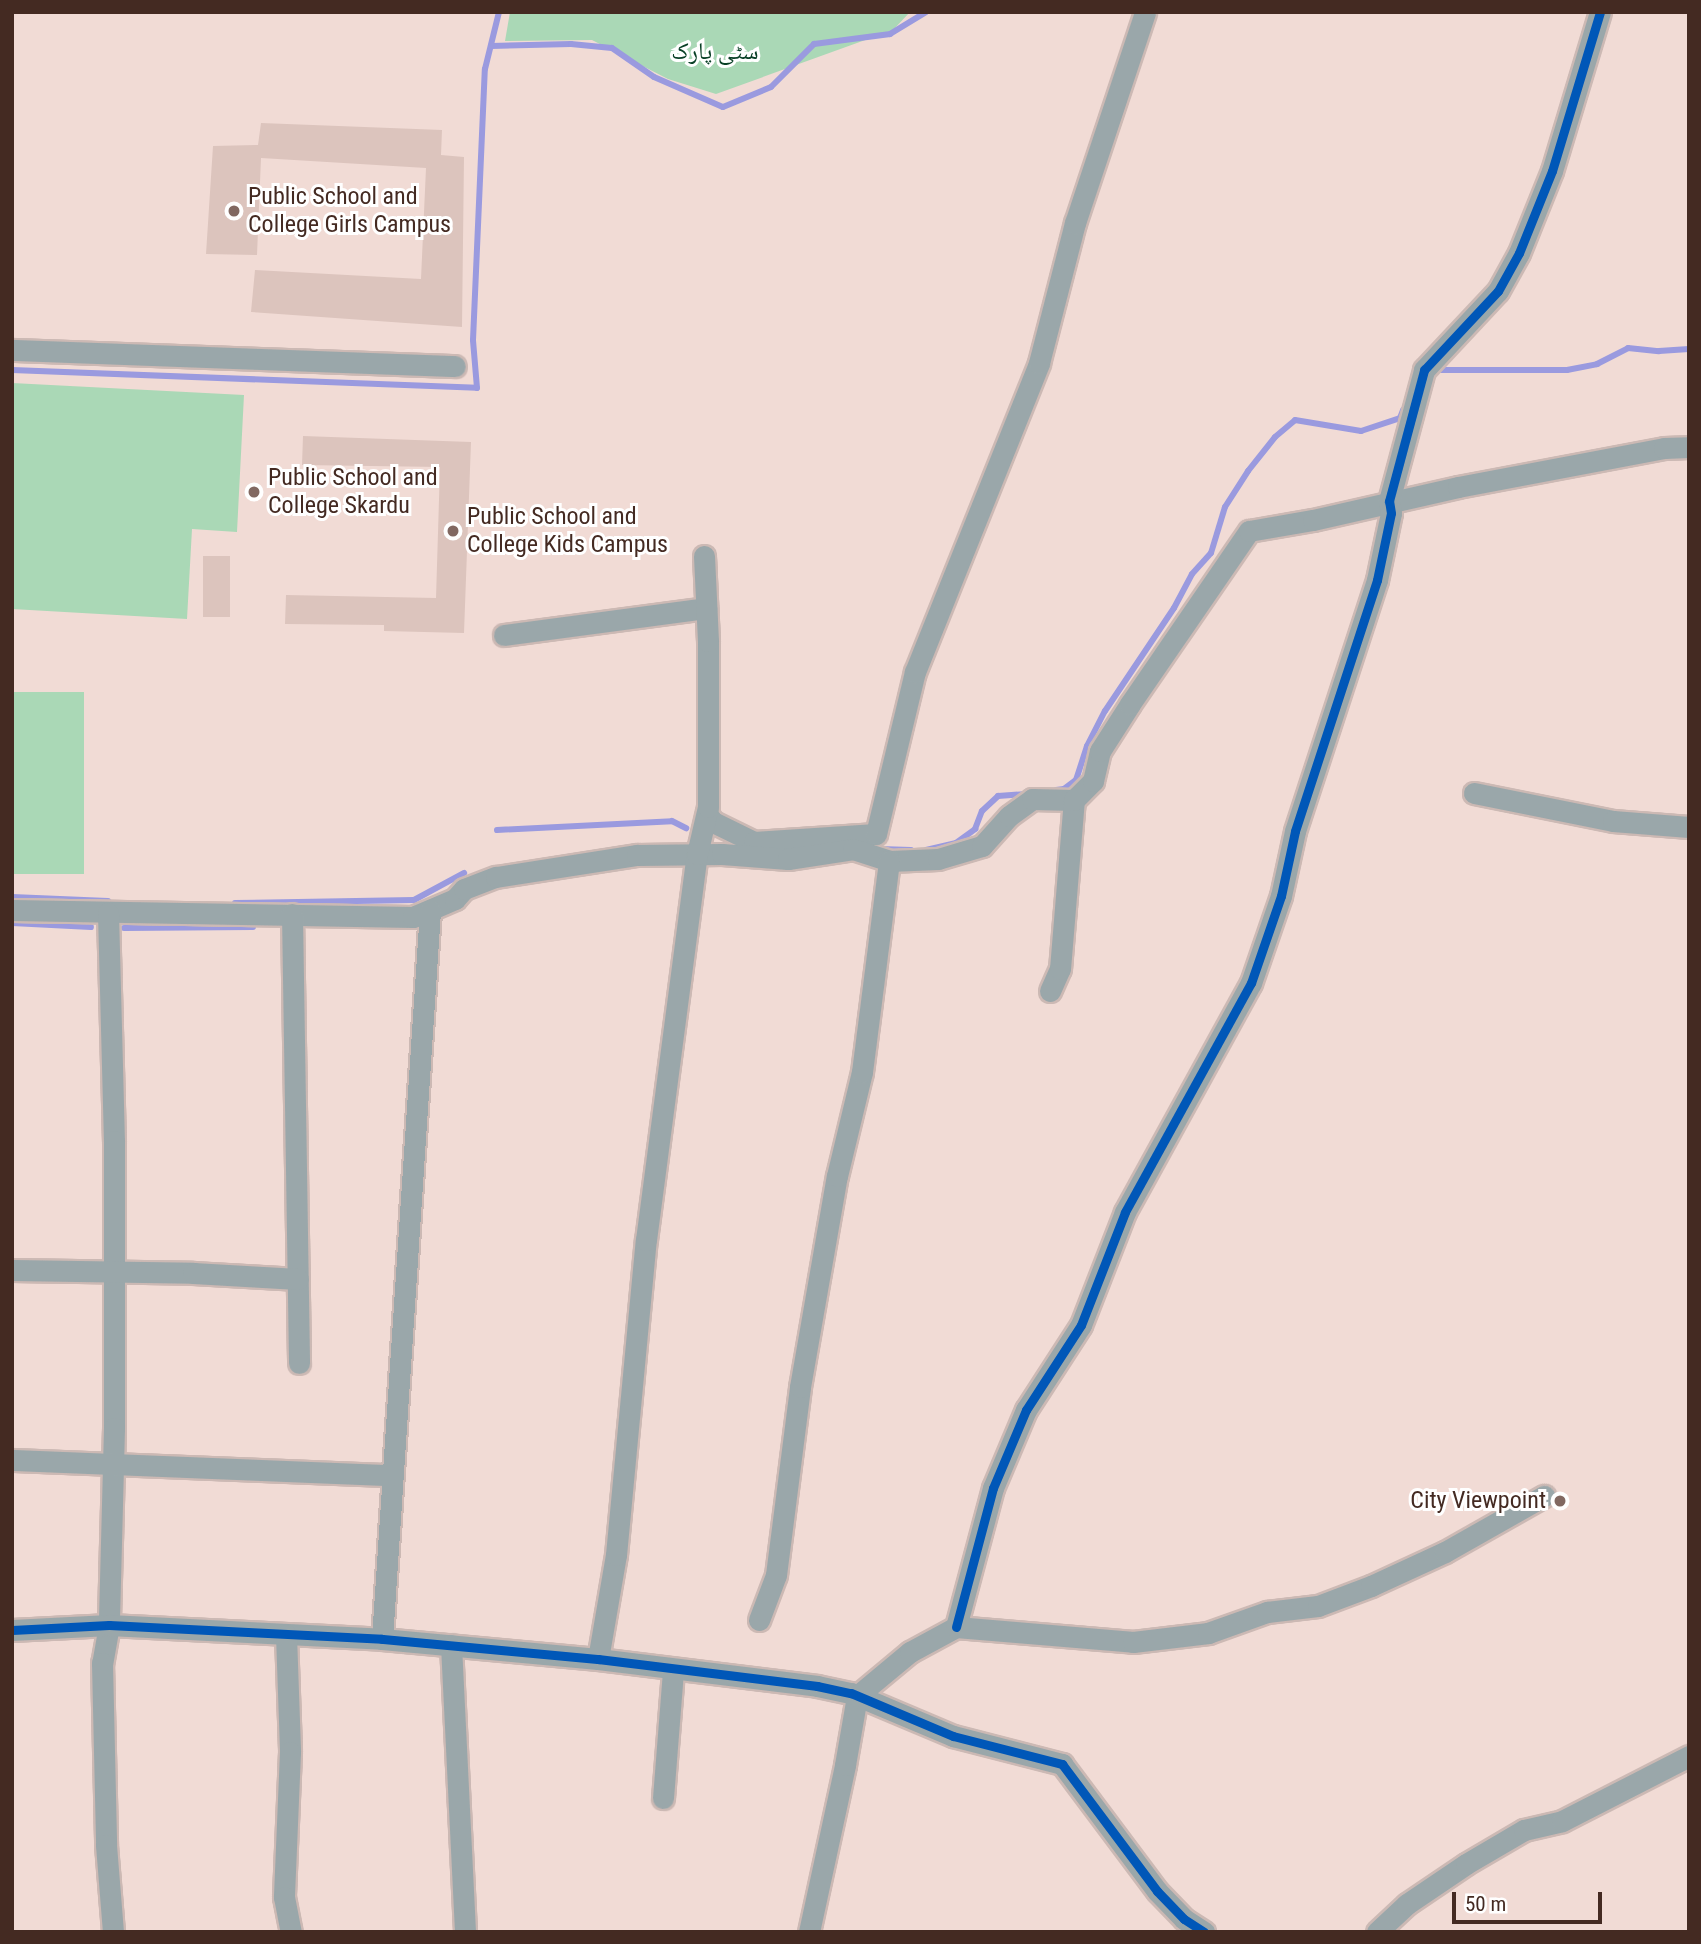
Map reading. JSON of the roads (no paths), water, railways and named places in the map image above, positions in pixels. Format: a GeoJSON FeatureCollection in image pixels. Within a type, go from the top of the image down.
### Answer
{"type":"FeatureCollection","features":[{"type":"Feature","properties":{"kind":"street"},"geometry":{"type":"LineString","coordinates":[[707,814],[713,822],[754,842],[877,834],[915,672],[1039,363],[1075,223],[1145,12]]}},
{"type":"Feature","properties":{"kind":"street"},"geometry":{"type":"LineString","coordinates":[[956,1628],[993,1488],[1026,1410],[1080,1325],[1125,1212],[1251,983],[1281,896],[1295,831],[1377,580],[1391,513],[1389,501],[1424,370],[1498,291],[1535,216],[1600,12]]}},
{"type":"Feature","properties":{"kind":"street"},"geometry":{"type":"LineString","coordinates":[[12,350],[455,366]]}},
{"type":"Feature","properties":{"kind":"street"},"geometry":{"type":"LineString","coordinates":[[1050,991],[1060,969],[1074,800],[1093,781],[1100,751],[1249,530],[1313,520],[1389,501],[1664,448],[1689,447]]}},
{"type":"Feature","properties":{"kind":"street"},"geometry":{"type":"LineString","coordinates":[[598,1659],[615,1555],[646,1240],[697,854],[707,814],[704,556]]}},
{"type":"Feature","properties":{"kind":"street"},"geometry":{"type":"LineString","coordinates":[[503,635],[706,608]]}},
{"type":"Feature","properties":{"kind":"street"},"geometry":{"type":"LineString","coordinates":[[1474,793],[1613,821],[1689,827]]}},
{"type":"Feature","properties":{"kind":"street"},"geometry":{"type":"LineString","coordinates":[[12,910],[398,917],[430,911],[455,899],[464,890],[496,877],[637,855],[697,854],[788,859],[853,849],[889,861],[938,859],[982,846],[1009,816],[1032,799],[1074,800]]}},
{"type":"Feature","properties":{"kind":"street"},"geometry":{"type":"LineString","coordinates":[[759,1620],[776,1575],[800,1387],[837,1176],[862,1072],[889,861]]}},
{"type":"Feature","properties":{"kind":"street"},"geometry":{"type":"LineString","coordinates":[[382,1639],[430,911]]}},
{"type":"Feature","properties":{"kind":"street"},"geometry":{"type":"LineString","coordinates":[[108,912],[114,1273],[113,1462],[109,1625],[102,1663],[106,1845],[113,1932]]}},
{"type":"Feature","properties":{"kind":"street"},"geometry":{"type":"LineString","coordinates":[[292,914],[299,1363]]}},
{"type":"Feature","properties":{"kind":"street"},"geometry":{"type":"LineString","coordinates":[[12,1270],[193,1273],[298,1279]]}},
{"type":"Feature","properties":{"kind":"street"},"geometry":{"type":"LineString","coordinates":[[12,1460],[393,1475]]}},
{"type":"Feature","properties":{"kind":"street"},"geometry":{"type":"LineString","coordinates":[[808,1932],[845,1765],[857,1696],[911,1652],[956,1628],[1133,1642],[1208,1633],[1267,1612],[1318,1606],[1371,1586],[1445,1552],[1544,1496]]}},
{"type":"Feature","properties":{"kind":"street"},"geometry":{"type":"LineString","coordinates":[[12,1630],[109,1625],[382,1639],[598,1659],[817,1686],[857,1696],[953,1736],[1062,1764],[1157,1891],[1184,1919],[1204,1932]]}},
{"type":"Feature","properties":{"kind":"street"},"geometry":{"type":"LineString","coordinates":[[286,1635],[290,1752],[284,1897],[291,1932]]}},
{"type":"Feature","properties":{"kind":"street"},"geometry":{"type":"LineString","coordinates":[[451,1646],[465,1932]]}},
{"type":"Feature","properties":{"kind":"street"},"geometry":{"type":"LineString","coordinates":[[663,1798],[673,1670]]}},
{"type":"Feature","properties":{"kind":"street"},"geometry":{"type":"LineString","coordinates":[[1377,1932],[1407,1904],[1466,1864],[1524,1830],[1562,1821],[1689,1756]]}},
{"type":"Feature","properties":{"kind":"waterway"},"geometry":{"type":"LineString","coordinates":[[12,370],[477,388],[473,340],[485,69],[499,12]]}},
{"type":"Feature","properties":{"kind":"waterway"},"geometry":{"type":"LineString","coordinates":[[491,46],[571,44],[612,48],[654,77],[723,107],[771,87],[814,44],[890,34],[926,12]]}},
{"type":"Feature","properties":{"kind":"waterway"},"geometry":{"type":"LineString","coordinates":[[1431,370],[1567,370],[1597,364],[1628,348],[1659,351],[1689,349]]}},
{"type":"Feature","properties":{"kind":"waterway"},"geometry":{"type":"LineString","coordinates":[[1056,790],[1064,789],[1076,780],[1087,746],[1105,711],[1174,608],[1192,574],[1211,553],[1225,507],[1248,471],[1275,437],[1295,420],[1361,431],[1400,418],[1403,410]]}},
{"type":"Feature","properties":{"kind":"waterway"},"geometry":{"type":"LineString","coordinates":[[926,850],[956,843],[975,829],[982,811],[998,796],[1028,794]]}},
{"type":"Feature","properties":{"kind":"waterway"},"geometry":{"type":"LineString","coordinates":[[497,830],[672,821],[686,828]]}},
{"type":"Feature","properties":{"kind":"waterway"},"geometry":{"type":"LineString","coordinates":[[880,849],[911,850]]}},
{"type":"Feature","properties":{"kind":"waterway"},"geometry":{"type":"LineString","coordinates":[[235,903],[414,900],[464,873]]}},
{"type":"Feature","properties":{"kind":"waterway"},"geometry":{"type":"LineString","coordinates":[[12,897],[108,901]]}},
{"type":"Feature","properties":{"kind":"waterway"},"geometry":{"type":"LineString","coordinates":[[12,923],[91,927]]}},
{"type":"Feature","properties":{"kind":"waterway"},"geometry":{"type":"LineString","coordinates":[[124,928],[253,927]]}},
{"type":"Feature","properties":{"kind":"place","name":"Public School and College Girls Campus"},"geometry":{"type":"Point","coordinates":[234,211]}},
{"type":"Feature","properties":{"kind":"place","name":"Public School and College Skardu"},"geometry":{"type":"Point","coordinates":[254,492]}},
{"type":"Feature","properties":{"kind":"place","name":"Public School and College Kids Campus"},"geometry":{"type":"Point","coordinates":[453,531]}},
{"type":"Feature","properties":{"kind":"place","name":"City Viewpoint"},"geometry":{"type":"Point","coordinates":[1560,1501]}},
{"type":"Feature","properties":{"kind":"park label","name":"سٹی پارک"},"geometry":{"type":"Point","coordinates":[715,52]}}]}
